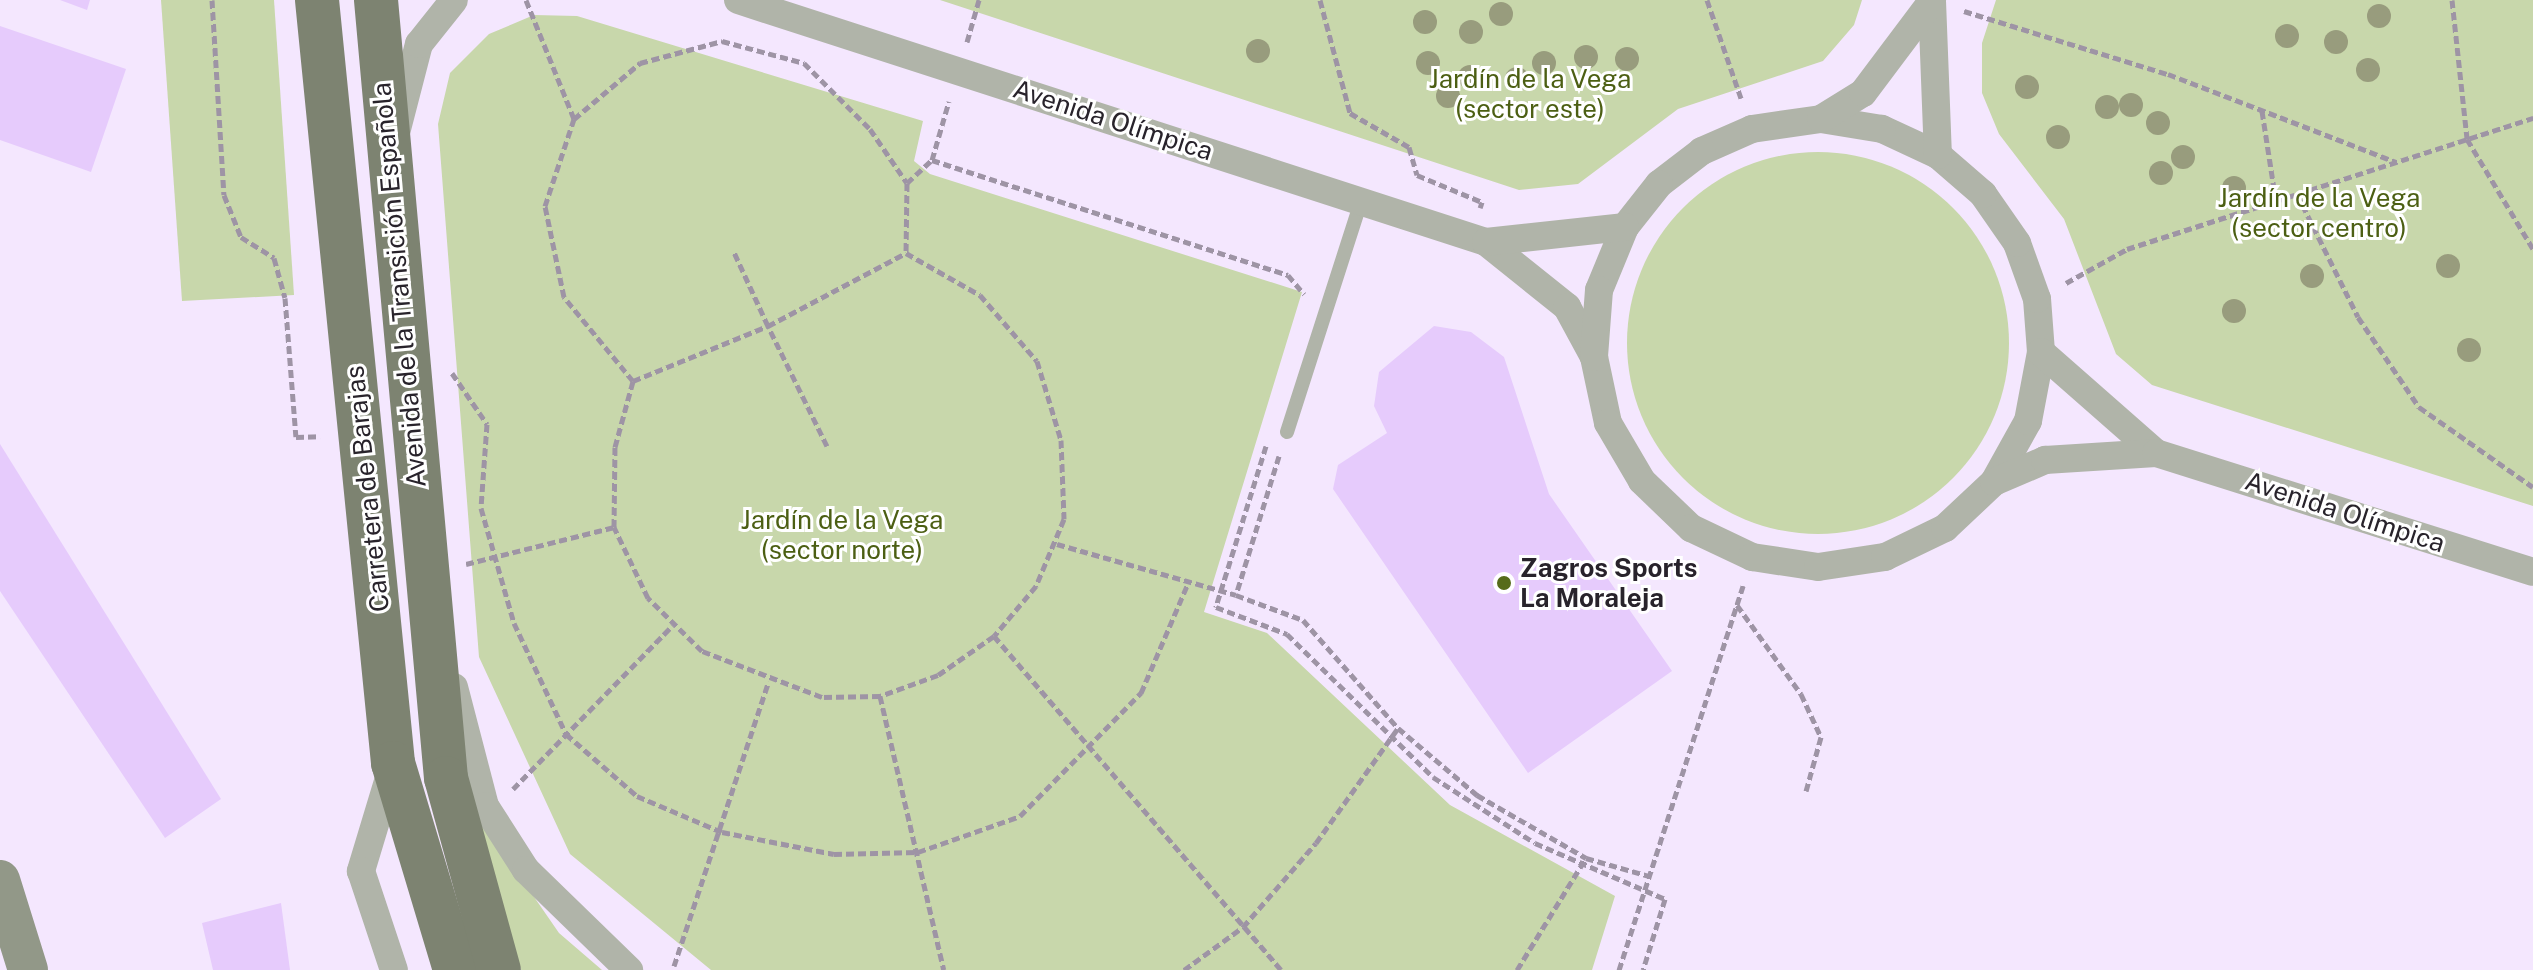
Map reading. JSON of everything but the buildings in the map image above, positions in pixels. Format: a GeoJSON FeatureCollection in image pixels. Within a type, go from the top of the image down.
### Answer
{"type":"FeatureCollection","features":[{"type":"Feature","properties":{"kind":"main road","name":"Carretera de Barajas"},"geometry":{"type":"LineString","coordinates":[[317,0],[393,763],[455,970]]}},
{"type":"Feature","properties":{"kind":"main road","name":"Avenida de la Transición Española"},"geometry":{"type":"LineString","coordinates":[[376,0],[388,165],[440,568]]}},
{"type":"Feature","properties":{"kind":"main road","name":"Carretera de Barajas"},"geometry":{"type":"LineString","coordinates":[[440,568],[446,778],[499,970]]}},
{"type":"Feature","properties":{"kind":"street"},"geometry":{"type":"LineString","coordinates":[[388,165],[419,44],[454,0]]}},
{"type":"Feature","properties":{"kind":"street","name":"Avenida Olímpica"},"geometry":{"type":"LineString","coordinates":[[738,0],[1479,239],[1567,307],[1594,357]]}},
{"type":"Feature","properties":{"kind":"street"},"geometry":{"type":"LineString","coordinates":[[1821,119],[1863,93],[1932,1]]}},
{"type":"Feature","properties":{"kind":"street"},"geometry":{"type":"LineString","coordinates":[[1932,1],[1938,155]]}},
{"type":"Feature","properties":{"kind":"street"},"geometry":{"type":"LineString","coordinates":[[1821,119],[1882,129],[1938,155],[1983,194],[2017,243],[2037,299],[2041,352],[2028,421],[1994,482],[1945,528],[1885,557],[1818,567],[1752,557],[1691,528],[1642,481],[1608,423],[1594,357],[1599,290],[1625,227],[1670,176],[1752,129],[1821,119]]}},
{"type":"Feature","properties":{"kind":"street","name":"Avenida Olímpica"},"geometry":{"type":"LineString","coordinates":[[1479,239],[1625,227]]}},
{"type":"Feature","properties":{"kind":"street","name":"Avenida Olímpica"},"geometry":{"type":"LineString","coordinates":[[2041,352],[2156,453]]}},
{"type":"Feature","properties":{"kind":"street","name":"Avenida Olímpica"},"geometry":{"type":"LineString","coordinates":[[1994,482],[2045,460],[2156,453],[2533,572]]}},
{"type":"Feature","properties":{"kind":"street"},"geometry":{"type":"LineString","coordinates":[[440,568],[485,806],[526,870],[629,970]]}},
{"type":"Feature","properties":{"kind":"street"},"geometry":{"type":"LineString","coordinates":[[393,763],[361,871],[394,970]]}},
{"type":"Feature","properties":{"kind":"street"},"geometry":{"type":"LineString","coordinates":[[0,880],[28,970]]}},
{"type":"Feature","properties":{"kind":"lane"},"geometry":{"type":"LineString","coordinates":[[1287,432],[1361,202]]}},
{"type":"Feature","properties":{"kind":"path"},"geometry":{"type":"LineString","coordinates":[[212,0],[224,195],[241,237],[274,258],[285,298],[296,437],[361,433]]}},
{"type":"Feature","properties":{"kind":"path"},"geometry":{"type":"LineString","coordinates":[[526,0],[574,119]]}},
{"type":"Feature","properties":{"kind":"path"},"geometry":{"type":"LineString","coordinates":[[1320,0],[1350,113],[1409,147],[1417,175],[1482,202],[1479,239]]}},
{"type":"Feature","properties":{"kind":"path"},"geometry":{"type":"LineString","coordinates":[[1707,0],[1752,129]]}},
{"type":"Feature","properties":{"kind":"path"},"geometry":{"type":"LineString","coordinates":[[2452,0],[2467,139],[2533,249]]}},
{"type":"Feature","properties":{"kind":"path"},"geometry":{"type":"LineString","coordinates":[[1932,1],[2262,110],[2397,162]]}},
{"type":"Feature","properties":{"kind":"path"},"geometry":{"type":"LineString","coordinates":[[633,381],[564,297],[545,206],[574,119],[640,63],[722,41],[804,63],[870,129],[907,183],[906,253]]}},
{"type":"Feature","properties":{"kind":"path"},"geometry":{"type":"LineString","coordinates":[[2262,110],[2276,201]]}},
{"type":"Feature","properties":{"kind":"path"},"geometry":{"type":"LineString","coordinates":[[2037,299],[2127,249],[2533,118]]}},
{"type":"Feature","properties":{"kind":"path"},"geometry":{"type":"LineString","coordinates":[[932,160],[1288,275],[1312,303]]}},
{"type":"Feature","properties":{"kind":"path"},"geometry":{"type":"LineString","coordinates":[[2297,194],[2358,317],[2419,407],[2533,487]]}},
{"type":"Feature","properties":{"kind":"path"},"geometry":{"type":"LineString","coordinates":[[734,252],[827,446]]}},
{"type":"Feature","properties":{"kind":"path"},"geometry":{"type":"LineString","coordinates":[[633,381],[768,326],[906,253]]}},
{"type":"Feature","properties":{"kind":"path"},"geometry":{"type":"LineString","coordinates":[[633,381],[615,447],[614,527],[648,598],[672,626],[702,651],[769,681],[822,697],[880,696],[938,675],[994,636],[1036,586],[1057,544],[1064,519],[1061,440],[1037,361],[980,295],[906,253]]}},
{"type":"Feature","properties":{"kind":"path"},"geometry":{"type":"LineString","coordinates":[[444,362],[487,424],[481,508],[514,623],[566,734],[637,796],[722,832],[834,854],[918,852],[1020,816],[1141,693],[1189,581]]}},
{"type":"Feature","properties":{"kind":"path"},"geometry":{"type":"LineString","coordinates":[[1236,595],[1287,432]]}},
{"type":"Feature","properties":{"kind":"path"},"geometry":{"type":"LineString","coordinates":[[1270,434],[1216,607],[1287,634],[1433,777],[1535,843],[1643,894],[1665,899],[1643,970]]}},
{"type":"Feature","properties":{"kind":"path"},"geometry":{"type":"LineString","coordinates":[[440,568],[614,527]]}},
{"type":"Feature","properties":{"kind":"path"},"geometry":{"type":"LineString","coordinates":[[1057,544],[1236,595],[1303,620],[1398,728],[1477,795],[1586,858],[1649,876]]}},
{"type":"Feature","properties":{"kind":"path"},"geometry":{"type":"LineString","coordinates":[[1619,970],[1752,557]]}},
{"type":"Feature","properties":{"kind":"path"},"geometry":{"type":"LineString","coordinates":[[1737,605],[1801,694],[1821,737],[1806,791]]}},
{"type":"Feature","properties":{"kind":"path"},"geometry":{"type":"LineString","coordinates":[[512,790],[672,626]]}},
{"type":"Feature","properties":{"kind":"path"},"geometry":{"type":"LineString","coordinates":[[994,636],[1281,970]]}},
{"type":"Feature","properties":{"kind":"path"},"geometry":{"type":"LineString","coordinates":[[674,966],[722,832],[769,681]]}},
{"type":"Feature","properties":{"kind":"path"},"geometry":{"type":"LineString","coordinates":[[880,696],[944,970]]}},
{"type":"Feature","properties":{"kind":"path"},"geometry":{"type":"LineString","coordinates":[[1184,970],[1243,927],[1316,843],[1398,728]]}},
{"type":"Feature","properties":{"kind":"path"},"geometry":{"type":"LineString","coordinates":[[1517,970],[1586,858]]}},
{"type":"Feature","properties":{"kind":"green space"},"geometry":{"type":"Polygon","coordinates":[[[161,0],[274,0],[294,295],[182,301],[161,0]]]}},
{"type":"Feature","properties":{"kind":"green space","name":"Jardín de la Vega (sector este)"},"geometry":{"type":"Polygon","coordinates":[[[940,0],[1862,0],[1854,25],[1823,61],[1678,109],[1578,184],[1519,190],[940,0]]]}},
{"type":"Feature","properties":{"kind":"green space","name":"Jardín de la Vega (sector centro)"},"geometry":{"type":"Polygon","coordinates":[[[1996,0],[2533,0],[2533,506],[2152,385],[2116,354],[2064,219],[1999,134],[1982,93],[1982,43],[1996,0]]]}},
{"type":"Feature","properties":{"kind":"green space","name":"Jardín de la Vega (sector norte)"},"geometry":{"type":"Polygon","coordinates":[[[534,15],[577,16],[923,121],[914,161],[930,174],[1302,292],[1204,612],[1267,633],[1450,805],[1615,896],[1592,970],[711,970],[570,854],[479,657],[438,124],[450,73],[489,34],[534,15]]]}},
{"type":"Feature","properties":{"kind":"green space"},"geometry":{"type":"Polygon","coordinates":[[[1818,152],[1855,156],[1891,167],[1924,184],[1953,208],[1977,237],[1994,270],[2005,306],[2009,343],[2005,380],[1994,416],[1977,449],[1953,478],[1924,502],[1891,519],[1855,530],[1818,534],[1781,530],[1745,519],[1712,502],[1683,478],[1659,449],[1642,416],[1631,380],[1627,343],[1631,306],[1642,270],[1659,237],[1683,208],[1712,184],[1745,167],[1781,156],[1818,152]]]}},
{"type":"Feature","properties":{"kind":"green space"},"geometry":{"type":"Polygon","coordinates":[[[469,803],[559,933],[602,970],[521,970],[469,803]]]}},
{"type":"Feature","properties":{"kind":"place","name":"Zagros Sports La Moraleja"},"geometry":{"type":"Point","coordinates":[1504,583]}}]}
